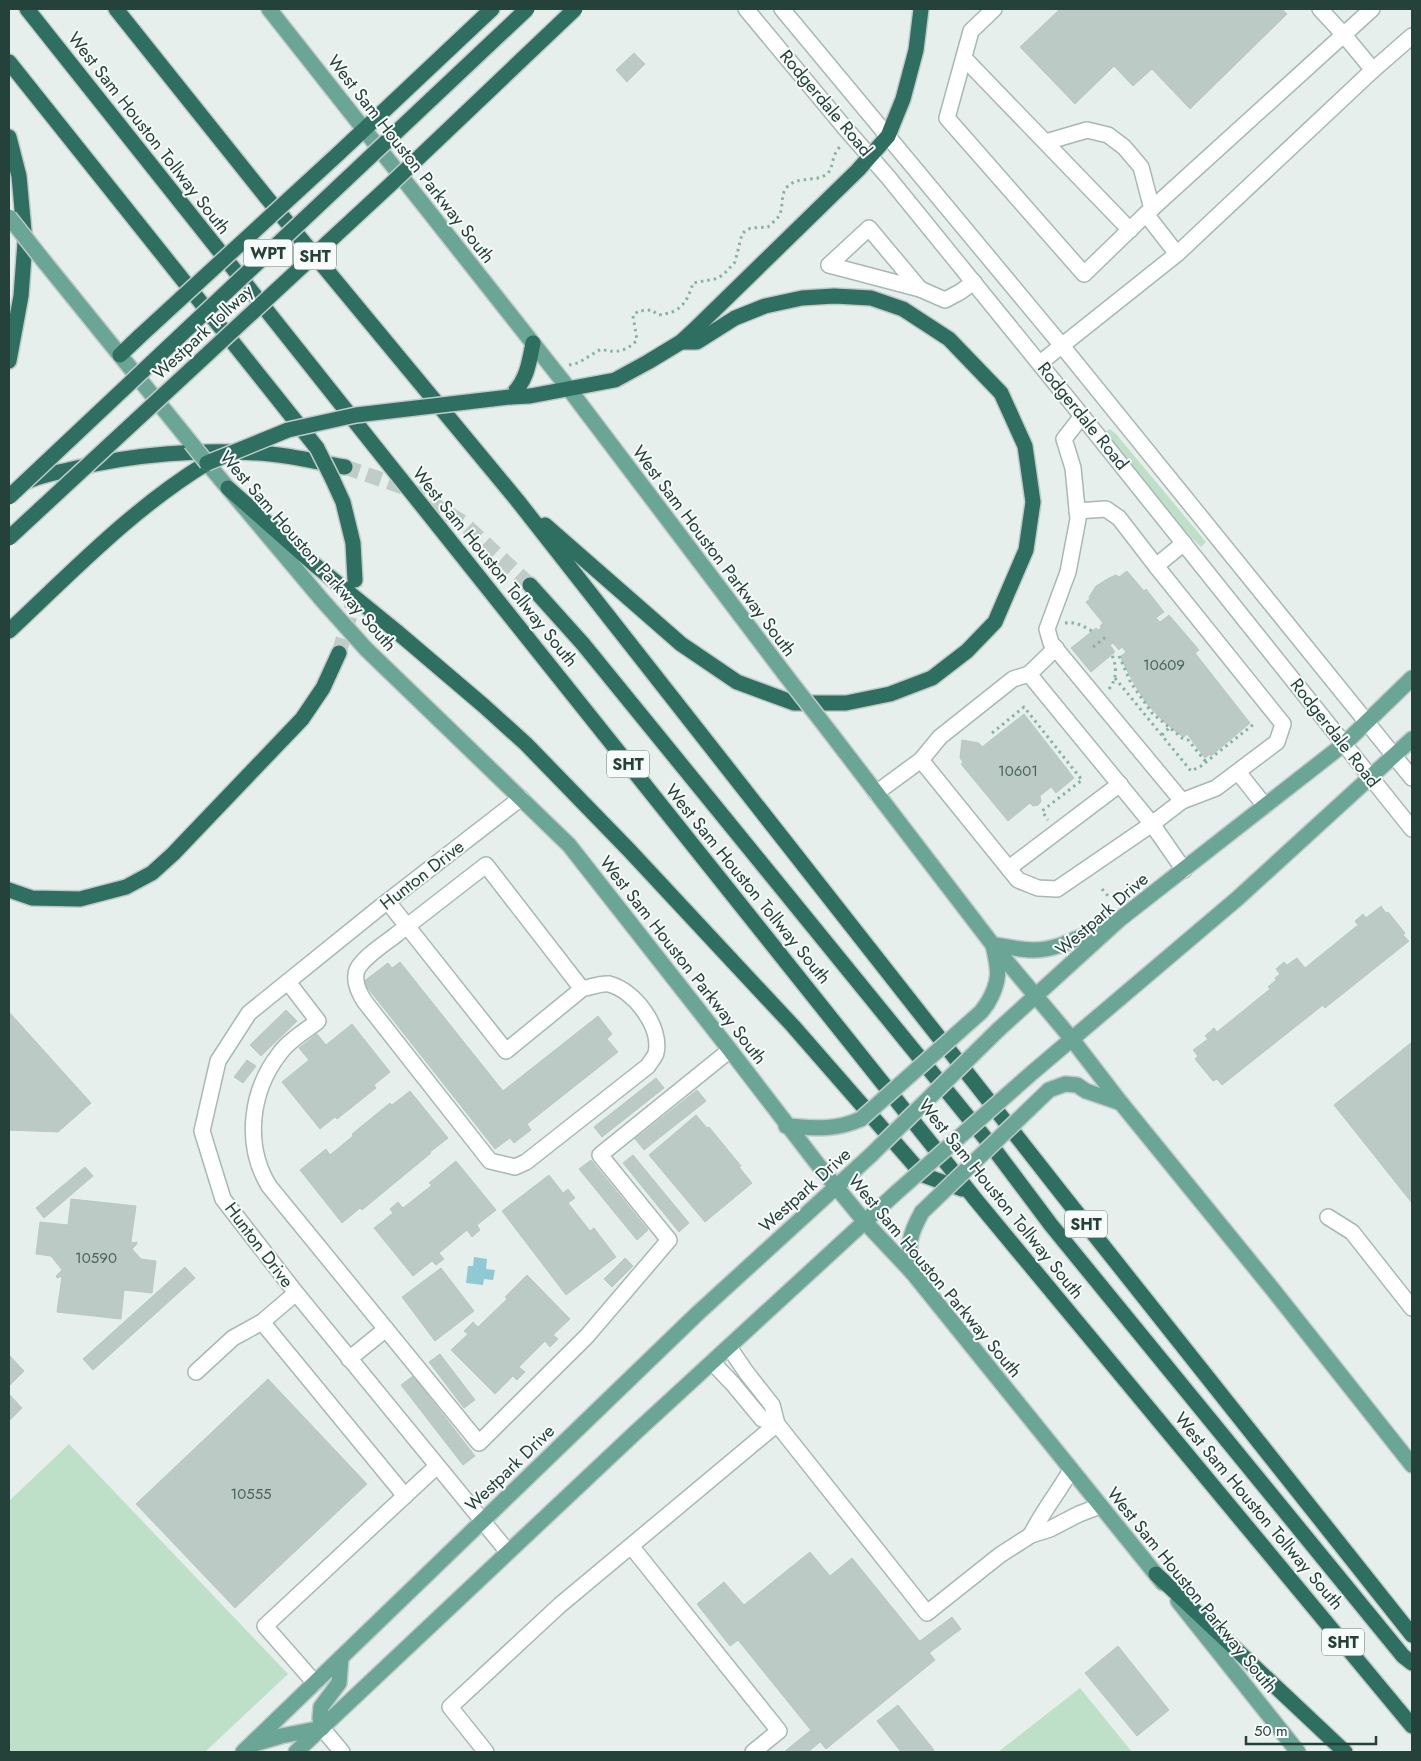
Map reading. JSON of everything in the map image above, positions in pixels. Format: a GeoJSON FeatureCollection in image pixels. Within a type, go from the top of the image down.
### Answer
{"type":"FeatureCollection","features":[{"type":"Feature","properties":{"kind":"highway","name":"West Sam Houston Tollway South"},"geometry":{"type":"LineString","coordinates":[[27,9],[970,1192],[1412,1726]]}},
{"type":"Feature","properties":{"kind":"highway","name":"SHT"},"geometry":{"type":"LineString","coordinates":[[116,9],[266,198],[517,500],[1056,1186],[1412,1635]]}},
{"type":"Feature","properties":{"kind":"highway"},"geometry":{"type":"LineString","coordinates":[[120,355],[492,9]]}},
{"type":"Feature","properties":{"kind":"highway","name":"Westpark Tollway"},"geometry":{"type":"LineString","coordinates":[[9,497],[527,9]]}},
{"type":"Feature","properties":{"kind":"highway","name":"Westpark Tollway"},"geometry":{"type":"LineString","coordinates":[[9,538],[391,184],[575,9]]}},
{"type":"Feature","properties":{"kind":"highway"},"geometry":{"type":"LineString","coordinates":[[9,630],[112,536],[157,498],[188,475],[207,464],[288,430],[356,415],[569,389],[615,380],[680,342],[871,156],[888,136],[903,99],[916,50],[921,9]]}},
{"type":"Feature","properties":{"kind":"highway"},"geometry":{"type":"LineString","coordinates":[[9,62],[316,448],[343,502],[353,543],[355,580]]}},
{"type":"Feature","properties":{"kind":"highway"},"geometry":{"type":"LineString","coordinates":[[9,137],[18,176],[25,242],[21,296],[9,361]]}},
{"type":"Feature","properties":{"kind":"highway"},"geometry":{"type":"LineString","coordinates":[[517,500],[682,644],[737,682],[794,702],[846,703],[890,694],[932,678],[967,651],[995,622],[1026,550],[1033,502],[1025,446],[1001,393],[949,339],[903,309],[870,298],[834,296],[802,298],[765,306],[735,318],[697,342],[680,342]]}},
{"type":"Feature","properties":{"kind":"highway"},"geometry":{"type":"LineString","coordinates":[[520,394],[526,376],[532,343]]}},
{"type":"Feature","properties":{"kind":"highway"},"geometry":{"type":"LineString","coordinates":[[9,490],[33,478],[82,466],[137,456],[209,452],[271,454],[345,468]]}},
{"type":"Feature","properties":{"kind":"highway"},"geometry":{"type":"LineString","coordinates":[[224,483],[315,565],[396,631],[526,744],[629,850],[793,1026],[923,1175],[970,1192]]}},
{"type":"Feature","properties":{"kind":"highway"},"geometry":{"type":"LineString","coordinates":[[530,585],[584,644],[994,1149],[1051,1225],[1402,1656],[1412,1663]]}},
{"type":"Feature","properties":{"kind":"highway"},"geometry":{"type":"LineString","coordinates":[[9,890],[32,898],[80,899],[126,887],[152,873],[173,854],[302,719],[323,688],[339,653]]}},
{"type":"Feature","properties":{"kind":"highway"},"geometry":{"type":"LineString","coordinates":[[1156,1574],[1345,1752]]}},
{"type":"Feature","properties":{"kind":"main road","name":"West Sam Houston Parkway South"},"geometry":{"type":"LineString","coordinates":[[269,9],[569,389],[993,945],[1071,1038],[1120,1103],[1270,1286],[1412,1465]]}},
{"type":"Feature","properties":{"kind":"main road","name":"West Sam Houston Parkway South"},"geometry":{"type":"LineString","coordinates":[[9,217],[207,464],[322,600],[366,648],[569,845],[730,1050],[786,1126],[865,1222],[912,1272],[1298,1752]]}},
{"type":"Feature","properties":{"kind":"main road","name":"Westpark Drive"},"geometry":{"type":"LineString","coordinates":[[246,1749],[698,1313],[871,1155],[998,1030],[1120,919],[1344,744],[1412,678]]}},
{"type":"Feature","properties":{"kind":"main road"},"geometry":{"type":"LineString","coordinates":[[296,1752],[508,1552],[897,1192],[1071,1038],[1238,898],[1412,739]]}},
{"type":"Feature","properties":{"kind":"main road"},"geometry":{"type":"LineString","coordinates":[[786,1126],[821,1129],[845,1126],[860,1120],[981,1012],[987,1004],[998,980],[998,967],[993,945],[1032,950],[1049,948],[1120,919]]}},
{"type":"Feature","properties":{"kind":"main road"},"geometry":{"type":"LineString","coordinates":[[912,1272],[909,1249],[912,1230],[922,1212],[1049,1090],[1065,1084],[1077,1085],[1086,1091],[1120,1103]]}},
{"type":"Feature","properties":{"kind":"main road"},"geometry":{"type":"LineString","coordinates":[[322,1728],[320,1718],[321,1707],[339,1683],[341,1658]]}},
{"type":"Feature","properties":{"kind":"main road"},"geometry":{"type":"LineString","coordinates":[[246,1749],[281,1736],[322,1728]]}},
{"type":"Feature","properties":{"kind":"street","name":"Rodgerdale Road"},"geometry":{"type":"LineString","coordinates":[[746,9],[845,128],[871,156],[974,282],[1412,829]]}},
{"type":"Feature","properties":{"kind":"street","name":"Rodgerdale Road"},"geometry":{"type":"LineString","coordinates":[[782,9],[1063,347],[1412,778]]}},
{"type":"Feature","properties":{"kind":"street"},"geometry":{"type":"LineString","coordinates":[[994,9],[971,31],[947,118],[1084,274],[1149,212],[1372,9]]}},
{"type":"Feature","properties":{"kind":"street"},"geometry":{"type":"LineString","coordinates":[[1320,9],[1373,70]]}},
{"type":"Feature","properties":{"kind":"street"},"geometry":{"type":"LineString","coordinates":[[1040,364],[1177,254],[1373,70],[1412,36]]}},
{"type":"Feature","properties":{"kind":"street"},"geometry":{"type":"LineString","coordinates":[[964,58],[1130,230]]}},
{"type":"Feature","properties":{"kind":"street"},"geometry":{"type":"LineString","coordinates":[[1046,142],[1087,130],[1108,135],[1124,147],[1141,167],[1149,212],[1177,254]]}},
{"type":"Feature","properties":{"kind":"street"},"geometry":{"type":"LineString","coordinates":[[920,289],[869,228],[828,265],[920,289],[945,300],[974,282]]}},
{"type":"Feature","properties":{"kind":"street"},"geometry":{"type":"LineString","coordinates":[[1082,416],[1064,439],[1073,468],[1078,519],[1068,572],[1047,629],[1051,643],[1182,801]]}},
{"type":"Feature","properties":{"kind":"street"},"geometry":{"type":"LineString","coordinates":[[921,760],[1018,880],[1038,888],[1057,890],[1182,801],[1216,788],[1277,742],[1283,724],[1119,518],[1106,509],[1077,510]]}},
{"type":"Feature","properties":{"kind":"street"},"geometry":{"type":"LineString","coordinates":[[1156,566],[1184,543]]}},
{"type":"Feature","properties":{"kind":"street"},"geometry":{"type":"LineString","coordinates":[[876,792],[921,760],[940,737],[1013,679],[1030,674],[1056,648]]}},
{"type":"Feature","properties":{"kind":"street"},"geometry":{"type":"LineString","coordinates":[[1030,674],[1152,824],[1184,870]]}},
{"type":"Feature","properties":{"kind":"street"},"geometry":{"type":"LineString","coordinates":[[1238,772],[1265,806]]}},
{"type":"Feature","properties":{"kind":"street"},"geometry":{"type":"LineString","coordinates":[[1009,868],[1120,784]]}},
{"type":"Feature","properties":{"kind":"street","name":"Hunton Drive"},"geometry":{"type":"LineString","coordinates":[[508,1552],[349,1359],[224,1199],[202,1131],[218,1061],[249,1013],[521,798]]}},
{"type":"Feature","properties":{"kind":"street"},"geometry":{"type":"LineString","coordinates":[[388,902],[407,926],[506,1051],[582,989],[608,984],[625,992],[639,1003],[649,1018],[656,1038],[656,1053],[648,1066],[526,1162],[515,1167],[490,1161],[358,991],[356,978],[358,969],[366,959],[407,926],[486,865],[582,989]]}},
{"type":"Feature","properties":{"kind":"street"},"geometry":{"type":"LineString","coordinates":[[288,982],[318,1021],[281,1051],[266,1073],[257,1096],[254,1141],[260,1171],[269,1186],[479,1443],[587,1336],[669,1240],[600,1155],[730,1050]]}},
{"type":"Feature","properties":{"kind":"street"},"geometry":{"type":"LineString","coordinates":[[1328,1217],[1352,1232],[1412,1308]]}},
{"type":"Feature","properties":{"kind":"street"},"geometry":{"type":"LineString","coordinates":[[196,1372],[233,1338],[262,1322],[296,1293]]}},
{"type":"Feature","properties":{"kind":"street"},"geometry":{"type":"LineString","coordinates":[[262,1322],[405,1496]]}},
{"type":"Feature","properties":{"kind":"street"},"geometry":{"type":"LineString","coordinates":[[349,1359],[386,1329]]}},
{"type":"Feature","properties":{"kind":"street"},"geometry":{"type":"LineString","coordinates":[[729,1347],[747,1374],[772,1405],[777,1424],[928,1613],[1000,1555],[1031,1535],[1050,1529],[1078,1514],[1100,1506]]}},
{"type":"Feature","properties":{"kind":"street"},"geometry":{"type":"LineString","coordinates":[[713,1363],[762,1419],[777,1424]]}},
{"type":"Feature","properties":{"kind":"street"},"geometry":{"type":"LineString","coordinates":[[486,1752],[450,1707],[560,1605],[777,1424]]}},
{"type":"Feature","properties":{"kind":"street"},"geometry":{"type":"LineString","coordinates":[[315,1683],[265,1626],[437,1466]]}},
{"type":"Feature","properties":{"kind":"street"},"geometry":{"type":"LineString","coordinates":[[1031,1535],[1040,1516],[1052,1502],[1071,1470]]}},
{"type":"Feature","properties":{"kind":"street"},"geometry":{"type":"LineString","coordinates":[[631,1546],[779,1731],[753,1752]]}},
{"type":"Feature","properties":{"kind":"street"},"geometry":{"type":"LineString","coordinates":[[322,1728],[342,1752]]}},
{"type":"Feature","properties":{"kind":"path"},"geometry":{"type":"LineString","coordinates":[[557,374],[572,363],[578,362],[601,350],[626,350],[637,340],[633,316],[638,311],[652,310],[658,315],[674,312],[688,299],[692,284],[715,279],[723,275],[735,262],[742,234],[751,228],[768,227],[779,215],[783,192],[787,186],[800,179],[819,178],[827,174],[831,169],[834,155],[840,146]]}},
{"type":"Feature","properties":{"kind":"path"},"geometry":{"type":"LineString","coordinates":[[1048,625],[1071,622],[1080,624],[1092,631]]}},
{"type":"Feature","properties":{"kind":"path"},"geometry":{"type":"LineString","coordinates":[[1093,647],[1107,636]]}},
{"type":"Feature","properties":{"kind":"path"},"geometry":{"type":"LineString","coordinates":[[1099,701],[1113,684],[1115,678],[1116,669],[1112,655]]}},
{"type":"Feature","properties":{"kind":"path"},"geometry":{"type":"LineString","coordinates":[[1119,656],[1121,664],[1139,697],[1152,713],[1182,738],[1188,740],[1206,762]]}},
{"type":"Feature","properties":{"kind":"path"},"geometry":{"type":"LineString","coordinates":[[1115,678],[1191,771],[1206,762],[1254,724]]}},
{"type":"Feature","properties":{"kind":"path"},"geometry":{"type":"LineString","coordinates":[[1133,700],[1139,697]]}},
{"type":"Feature","properties":{"kind":"path"},"geometry":{"type":"LineString","coordinates":[[992,733],[1024,707],[1082,780],[1042,810],[1050,822]]}},
{"type":"Feature","properties":{"kind":"path"},"geometry":{"type":"LineString","coordinates":[[1162,736],[1169,728]]}},
{"type":"Feature","properties":{"kind":"path"},"geometry":{"type":"LineString","coordinates":[[1102,888],[1109,897]]}},
{"type":"Feature","properties":{"kind":"green space"},"geometry":{"type":"Polygon","coordinates":[[[1110,429],[1206,542],[1201,547],[1175,521],[1107,438],[1105,432],[1110,429]]]}},
{"type":"Feature","properties":{"kind":"green space"},"geometry":{"type":"Polygon","coordinates":[[[69,1444],[288,1674],[205,1752],[9,1752],[9,1501],[69,1444]]]}},
{"type":"Feature","properties":{"kind":"green space"},"geometry":{"type":"Polygon","coordinates":[[[1080,1688],[1132,1752],[998,1752],[1080,1688]]]}},
{"type":"Feature","properties":{"kind":"water"},"geometry":{"type":"Polygon","coordinates":[[[474,1257],[487,1259],[486,1269],[495,1270],[493,1280],[484,1279],[483,1285],[466,1283],[468,1266],[473,1266],[474,1257]]]}},
{"type":"Feature","properties":{"kind":"building"},"geometry":{"type":"Polygon","coordinates":[[[1060,9],[1282,9],[1287,14],[1190,109],[1152,69],[1133,86],[1114,66],[1075,104],[1020,47],[1060,9]]]}},
{"type":"Feature","properties":{"kind":"building"},"geometry":{"type":"Polygon","coordinates":[[[634,53],[645,64],[627,82],[616,70],[634,53]]]}},
{"type":"Feature","properties":{"kind":"building"},"geometry":{"type":"Polygon","coordinates":[[[1127,571],[1144,591],[1146,589],[1164,612],[1156,618],[1160,622],[1169,615],[1199,650],[1195,653],[1250,723],[1211,756],[1210,754],[1205,758],[1187,734],[1184,737],[1179,734],[1147,704],[1122,661],[1121,656],[1126,652],[1122,647],[1119,650],[1107,636],[1100,626],[1103,623],[1086,602],[1090,599],[1089,597],[1096,586],[1116,575],[1119,577],[1127,571]]]}},
{"type":"Feature","properties":{"kind":"building"},"geometry":{"type":"Polygon","coordinates":[[[1096,628],[1098,630],[1101,628],[1113,643],[1110,645],[1115,652],[1091,672],[1071,648],[1096,628]]]}},
{"type":"Feature","properties":{"kind":"building"},"geometry":{"type":"Polygon","coordinates":[[[1024,714],[1074,778],[1056,793],[1051,787],[1040,796],[1041,802],[1038,805],[1033,806],[1030,803],[1008,821],[961,764],[963,762],[960,758],[962,740],[979,743],[982,747],[1024,714]]]}},
{"type":"Feature","properties":{"kind":"building"},"geometry":{"type":"Polygon","coordinates":[[[1381,906],[1405,933],[1403,935],[1409,941],[1325,1008],[1323,1005],[1222,1085],[1217,1079],[1213,1081],[1195,1059],[1198,1056],[1193,1050],[1208,1039],[1205,1036],[1214,1028],[1217,1032],[1270,989],[1268,987],[1280,974],[1276,969],[1284,962],[1287,965],[1297,958],[1305,968],[1358,925],[1355,921],[1363,914],[1366,918],[1381,906]]]}},
{"type":"Feature","properties":{"kind":"building"},"geometry":{"type":"Polygon","coordinates":[[[400,962],[503,1091],[598,1016],[612,1034],[607,1039],[618,1052],[527,1124],[531,1130],[514,1143],[510,1138],[495,1149],[363,982],[388,963],[392,968],[400,962]]]}},
{"type":"Feature","properties":{"kind":"building"},"geometry":{"type":"Polygon","coordinates":[[[286,1010],[297,1021],[261,1056],[250,1045],[286,1010]]]}},
{"type":"Feature","properties":{"kind":"building"},"geometry":{"type":"Polygon","coordinates":[[[9,1012],[91,1103],[58,1132],[9,1130],[9,1012]]]}},
{"type":"Feature","properties":{"kind":"building"},"geometry":{"type":"Polygon","coordinates":[[[352,1024],[390,1072],[374,1085],[376,1088],[337,1119],[335,1117],[320,1129],[282,1082],[309,1060],[299,1048],[317,1034],[326,1045],[352,1024]]]}},
{"type":"Feature","properties":{"kind":"building"},"geometry":{"type":"Polygon","coordinates":[[[1412,1042],[1412,1203],[1334,1105],[1412,1042]]]}},
{"type":"Feature","properties":{"kind":"building"},"geometry":{"type":"Polygon","coordinates":[[[247,1060],[256,1066],[243,1083],[234,1077],[247,1060]]]}},
{"type":"Feature","properties":{"kind":"building"},"geometry":{"type":"Polygon","coordinates":[[[656,1078],[664,1088],[602,1137],[594,1127],[656,1078]]]}},
{"type":"Feature","properties":{"kind":"building"},"geometry":{"type":"Polygon","coordinates":[[[697,1090],[706,1101],[644,1150],[635,1139],[697,1090]]]}},
{"type":"Feature","properties":{"kind":"building"},"geometry":{"type":"Polygon","coordinates":[[[410,1091],[448,1138],[362,1210],[360,1208],[342,1223],[300,1170],[326,1149],[330,1155],[390,1103],[392,1105],[410,1091]]]}},
{"type":"Feature","properties":{"kind":"building"},"geometry":{"type":"Polygon","coordinates":[[[696,1115],[707,1128],[709,1127],[741,1166],[739,1167],[752,1183],[705,1222],[649,1155],[696,1115]]]}},
{"type":"Feature","properties":{"kind":"building"},"geometry":{"type":"Polygon","coordinates":[[[633,1155],[689,1223],[679,1232],[623,1163],[633,1155]]]}},
{"type":"Feature","properties":{"kind":"building"},"geometry":{"type":"Polygon","coordinates":[[[591,1160],[648,1230],[637,1240],[579,1169],[591,1160]]]}},
{"type":"Feature","properties":{"kind":"building"},"geometry":{"type":"Polygon","coordinates":[[[456,1161],[496,1210],[477,1225],[480,1230],[472,1237],[467,1230],[439,1253],[444,1259],[436,1265],[432,1261],[413,1276],[374,1228],[393,1213],[390,1209],[398,1202],[403,1208],[432,1185],[429,1183],[456,1161]]]}},
{"type":"Feature","properties":{"kind":"building"},"geometry":{"type":"Polygon","coordinates":[[[85,1167],[93,1176],[44,1218],[36,1208],[85,1167]]]}},
{"type":"Feature","properties":{"kind":"building"},"geometry":{"type":"Polygon","coordinates":[[[549,1175],[563,1193],[568,1189],[575,1198],[568,1203],[590,1231],[594,1228],[616,1257],[566,1295],[502,1211],[549,1175]]]}},
{"type":"Feature","properties":{"kind":"building"},"geometry":{"type":"Polygon","coordinates":[[[71,1199],[136,1206],[131,1241],[132,1243],[137,1242],[137,1244],[132,1249],[141,1259],[156,1261],[152,1293],[124,1290],[121,1319],[57,1312],[62,1276],[57,1278],[56,1276],[62,1270],[51,1256],[36,1254],[40,1222],[68,1225],[71,1199]]]}},
{"type":"Feature","properties":{"kind":"building"},"geometry":{"type":"Polygon","coordinates":[[[625,1258],[633,1266],[612,1287],[604,1279],[625,1258]]]}},
{"type":"Feature","properties":{"kind":"building"},"geometry":{"type":"Polygon","coordinates":[[[185,1267],[195,1278],[93,1370],[83,1359],[185,1267]]]}},
{"type":"Feature","properties":{"kind":"building"},"geometry":{"type":"Polygon","coordinates":[[[441,1268],[474,1311],[435,1341],[402,1297],[441,1268]]]}},
{"type":"Feature","properties":{"kind":"building"},"geometry":{"type":"Polygon","coordinates":[[[527,1275],[570,1319],[553,1335],[558,1339],[550,1347],[545,1341],[519,1367],[525,1372],[517,1380],[513,1376],[495,1394],[451,1350],[468,1334],[464,1331],[473,1322],[478,1327],[507,1299],[505,1297],[527,1275]]]}},
{"type":"Feature","properties":{"kind":"building"},"geometry":{"type":"Polygon","coordinates":[[[440,1354],[475,1400],[464,1408],[429,1362],[440,1354]]]}},
{"type":"Feature","properties":{"kind":"building"},"geometry":{"type":"Polygon","coordinates":[[[9,1355],[24,1371],[9,1386],[9,1355]]]}},
{"type":"Feature","properties":{"kind":"building"},"geometry":{"type":"Polygon","coordinates":[[[413,1376],[475,1456],[463,1465],[401,1385],[413,1376]]]}},
{"type":"Feature","properties":{"kind":"building"},"geometry":{"type":"Polygon","coordinates":[[[268,1379],[367,1484],[235,1608],[136,1504],[268,1379]]]}},
{"type":"Feature","properties":{"kind":"building"},"geometry":{"type":"Polygon","coordinates":[[[9,1394],[22,1408],[9,1421],[9,1394]]]}},
{"type":"Feature","properties":{"kind":"building"},"geometry":{"type":"Polygon","coordinates":[[[810,1552],[830,1576],[852,1558],[935,1660],[826,1749],[738,1640],[730,1646],[697,1604],[724,1582],[744,1605],[810,1552]]]}},
{"type":"Feature","properties":{"kind":"building"},"geometry":{"type":"Polygon","coordinates":[[[952,1617],[961,1629],[929,1653],[920,1641],[952,1617]]]}},
{"type":"Feature","properties":{"kind":"building"},"geometry":{"type":"Polygon","coordinates":[[[1118,1646],[1169,1710],[1137,1736],[1085,1673],[1118,1646]]]}},
{"type":"Feature","properties":{"kind":"building"},"geometry":{"type":"Polygon","coordinates":[[[898,1705],[934,1750],[931,1752],[901,1752],[877,1721],[898,1705]]]}},
{"type":"Feature","properties":{"kind":"building"},"geometry":{"type":"Polygon","coordinates":[[[811,1730],[820,1742],[808,1752],[784,1752],[811,1730]]]}},
{"type":"Feature","properties":{"kind":"tunnel"},"geometry":{"type":"LineString","coordinates":[[345,467],[409,489],[462,522],[530,585]]}},
{"type":"Feature","properties":{"kind":"tunnel"},"geometry":{"type":"LineString","coordinates":[[339,653],[351,612],[355,584]]}}]}
